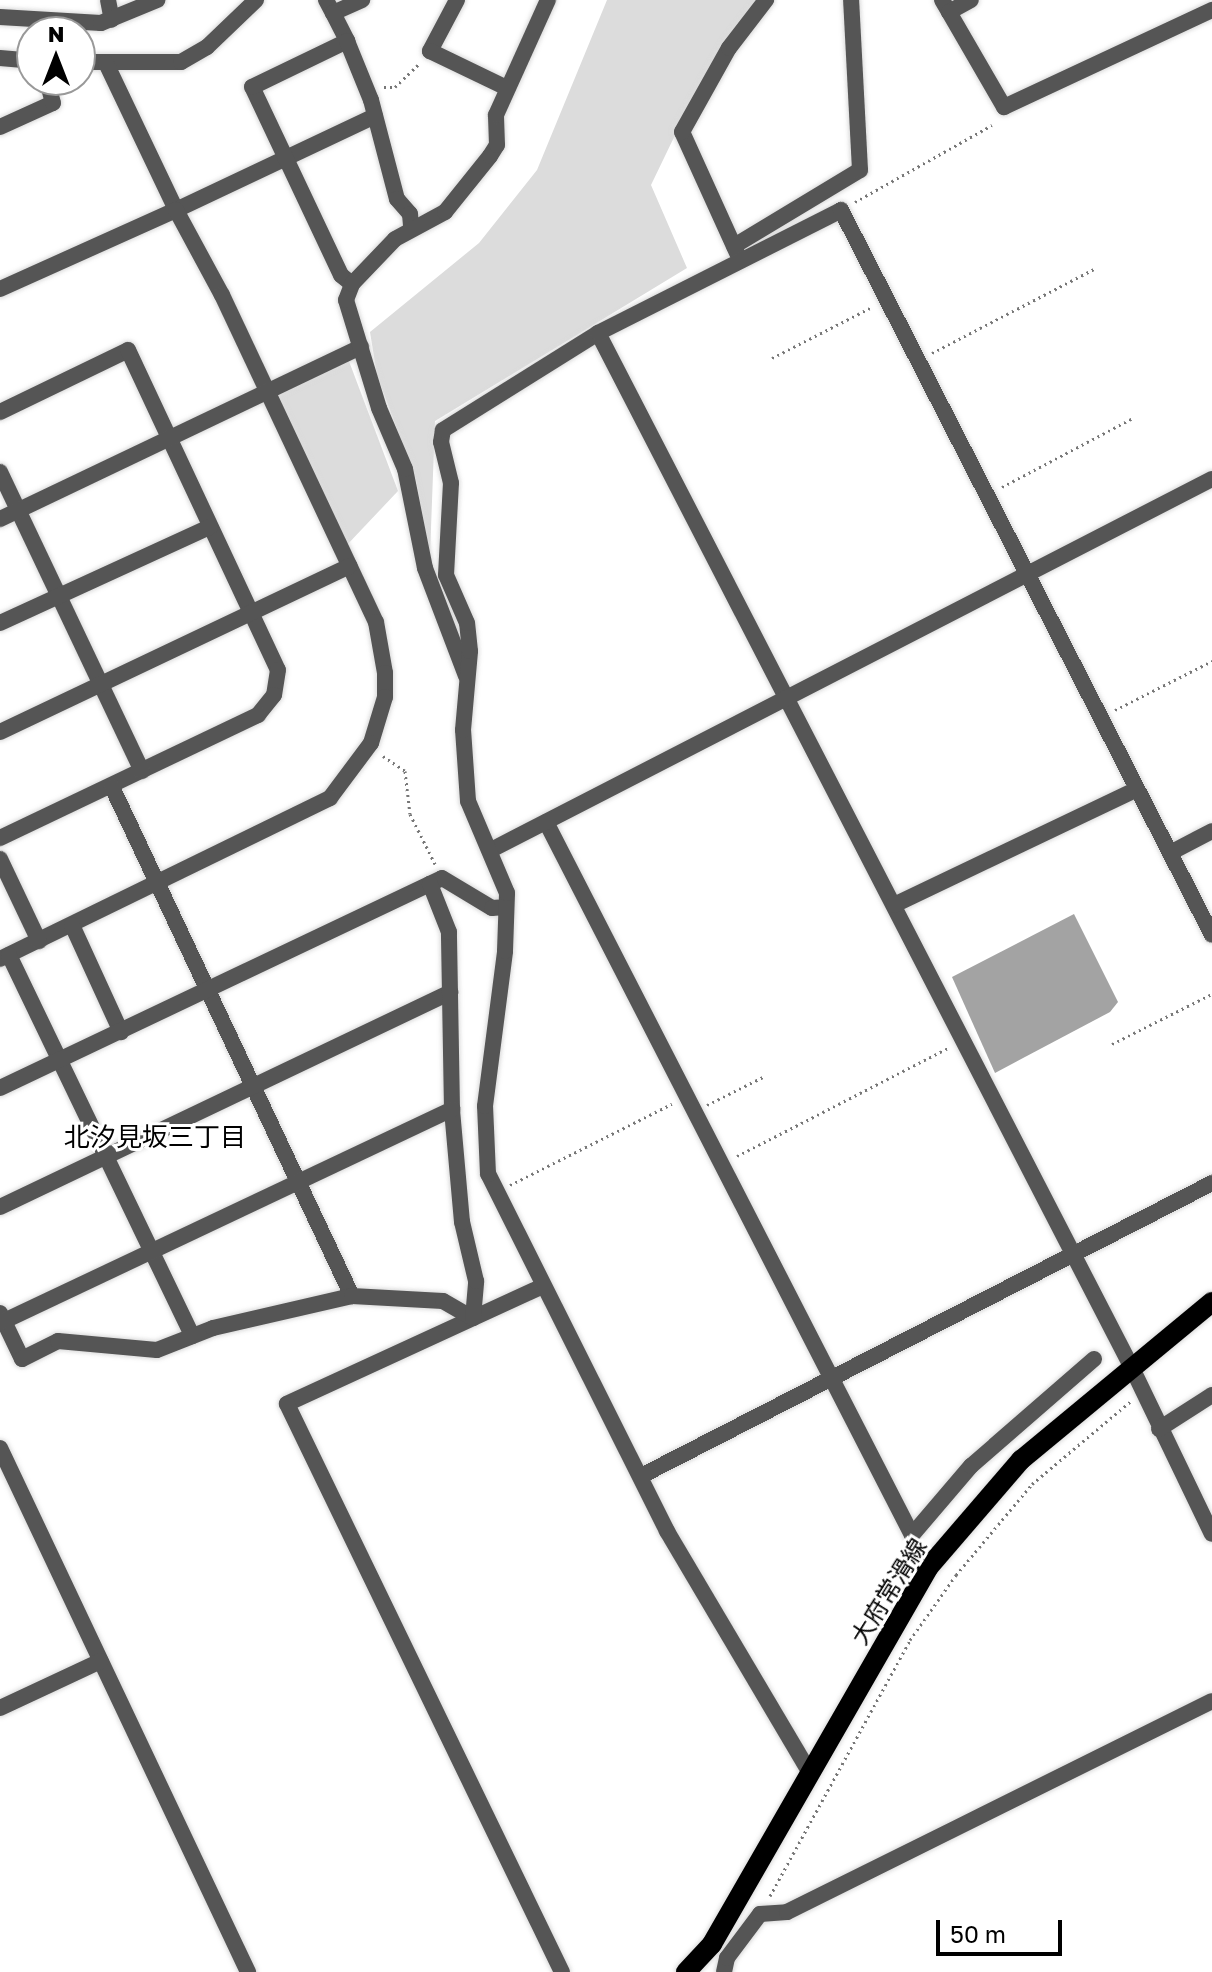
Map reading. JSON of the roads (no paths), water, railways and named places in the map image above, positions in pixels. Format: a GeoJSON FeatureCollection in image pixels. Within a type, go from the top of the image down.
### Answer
{"type":"FeatureCollection","features":[{"type":"Feature","properties":{"kind":"main road","name":"大府常滑線"},"geometry":{"type":"LineString","coordinates":[[686,1972],[712,1944],[928,1568],[1021,1460],[1212,1302]]}},
{"type":"Feature","properties":{"kind":"street"},"geometry":{"type":"LineString","coordinates":[[108,0],[112,20]]}},
{"type":"Feature","properties":{"kind":"street"},"geometry":{"type":"LineString","coordinates":[[0,17],[112,20],[157,0]]}},
{"type":"Feature","properties":{"kind":"street"},"geometry":{"type":"LineString","coordinates":[[96,63],[181,62],[207,47],[256,0]]}},
{"type":"Feature","properties":{"kind":"street"},"geometry":{"type":"LineString","coordinates":[[362,0],[330,6],[365,86],[397,199],[410,214],[411,226]]}},
{"type":"Feature","properties":{"kind":"street"},"geometry":{"type":"LineString","coordinates":[[457,0],[430,51],[507,88]]}},
{"type":"Feature","properties":{"kind":"street"},"geometry":{"type":"LineString","coordinates":[[466,676],[425,568],[405,469],[379,408],[361,347],[347,315],[352,284],[411,226],[425,225],[445,212],[490,156],[497,145],[496,115],[548,0]]}},
{"type":"Feature","properties":{"kind":"street"},"geometry":{"type":"LineString","coordinates":[[738,253],[682,132],[729,48],[766,0]]}},
{"type":"Feature","properties":{"kind":"street"},"geometry":{"type":"LineString","coordinates":[[810,1773],[667,1531],[488,1174],[485,1106],[507,893],[468,801],[463,730],[467,623],[446,575],[451,483],[441,435],[539,367],[738,253],[860,170],[851,0]]}},
{"type":"Feature","properties":{"kind":"street"},"geometry":{"type":"LineString","coordinates":[[971,0],[945,6],[1004,107],[1212,10]]}},
{"type":"Feature","properties":{"kind":"street"},"geometry":{"type":"LineString","coordinates":[[347,41],[252,87],[341,275],[352,284]]}},
{"type":"Feature","properties":{"kind":"street"},"geometry":{"type":"LineString","coordinates":[[106,63],[350,566],[384,649],[385,697],[368,749],[346,782],[310,811],[5,957],[60,1060],[192,1336]]}},
{"type":"Feature","properties":{"kind":"street"},"geometry":{"type":"LineString","coordinates":[[0,127],[53,103],[51,96]]}},
{"type":"Feature","properties":{"kind":"street"},"geometry":{"type":"LineString","coordinates":[[0,289],[375,116]]}},
{"type":"Feature","properties":{"kind":"street"},"geometry":{"type":"LineString","coordinates":[[738,253],[841,210],[1212,935]]}},
{"type":"Feature","properties":{"kind":"street"},"geometry":{"type":"LineString","coordinates":[[598,333],[788,699],[842,814],[894,905],[1132,1368],[1212,1534]]}},
{"type":"Feature","properties":{"kind":"street"},"geometry":{"type":"LineString","coordinates":[[0,519],[361,347]]}},
{"type":"Feature","properties":{"kind":"street"},"geometry":{"type":"LineString","coordinates":[[0,412],[128,350],[278,670],[268,706],[112,787],[0,838]]}},
{"type":"Feature","properties":{"kind":"street"},"geometry":{"type":"LineString","coordinates":[[0,472],[142,771]]}},
{"type":"Feature","properties":{"kind":"street"},"geometry":{"type":"LineString","coordinates":[[491,850],[1212,479]]}},
{"type":"Feature","properties":{"kind":"street"},"geometry":{"type":"LineString","coordinates":[[0,623],[210,527]]}},
{"type":"Feature","properties":{"kind":"street"},"geometry":{"type":"LineString","coordinates":[[0,732],[350,566]]}},
{"type":"Feature","properties":{"kind":"street"},"geometry":{"type":"LineString","coordinates":[[112,787],[352,1296]]}},
{"type":"Feature","properties":{"kind":"street"},"geometry":{"type":"LineString","coordinates":[[894,905],[1137,789]]}},
{"type":"Feature","properties":{"kind":"street"},"geometry":{"type":"LineString","coordinates":[[546,822],[912,1535],[990,1448],[1094,1359]]}},
{"type":"Feature","properties":{"kind":"street"},"geometry":{"type":"LineString","coordinates":[[1170,853],[1212,831]]}},
{"type":"Feature","properties":{"kind":"street"},"geometry":{"type":"LineString","coordinates":[[0,859],[39,941]]}},
{"type":"Feature","properties":{"kind":"street"},"geometry":{"type":"LineString","coordinates":[[436,881],[492,908],[506,907]]}},
{"type":"Feature","properties":{"kind":"street"},"geometry":{"type":"LineString","coordinates":[[0,1087],[209,991],[436,881]]}},
{"type":"Feature","properties":{"kind":"street"},"geometry":{"type":"LineString","coordinates":[[436,881],[449,932],[452,1109],[462,1222],[476,1281],[473,1318]]}},
{"type":"Feature","properties":{"kind":"street"},"geometry":{"type":"LineString","coordinates":[[72,925],[121,1032]]}},
{"type":"Feature","properties":{"kind":"street"},"geometry":{"type":"LineString","coordinates":[[0,1207],[450,992]]}},
{"type":"Feature","properties":{"kind":"street"},"geometry":{"type":"LineString","coordinates":[[452,1109],[152,1252],[2,1317],[22,1359],[58,1341],[149,1350],[192,1336],[352,1296],[443,1301],[473,1318]]}},
{"type":"Feature","properties":{"kind":"street"},"geometry":{"type":"LineString","coordinates":[[641,1476],[1212,1183]]}},
{"type":"Feature","properties":{"kind":"street"},"geometry":{"type":"LineString","coordinates":[[543,1286],[287,1404],[562,1972]]}},
{"type":"Feature","properties":{"kind":"street"},"geometry":{"type":"LineString","coordinates":[[1159,1429],[1212,1395]]}},
{"type":"Feature","properties":{"kind":"street"},"geometry":{"type":"LineString","coordinates":[[0,1448],[248,1972]]}},
{"type":"Feature","properties":{"kind":"street"},"geometry":{"type":"LineString","coordinates":[[0,1708],[101,1661]]}},
{"type":"Feature","properties":{"kind":"street"},"geometry":{"type":"LineString","coordinates":[[724,1972],[727,1958],[760,1914],[787,1912],[1212,1701]]}},
{"type":"Feature","properties":{"kind":"district","name":"北汐見坂三丁目"},"geometry":{"type":"Point","coordinates":[155,1137]}}]}
